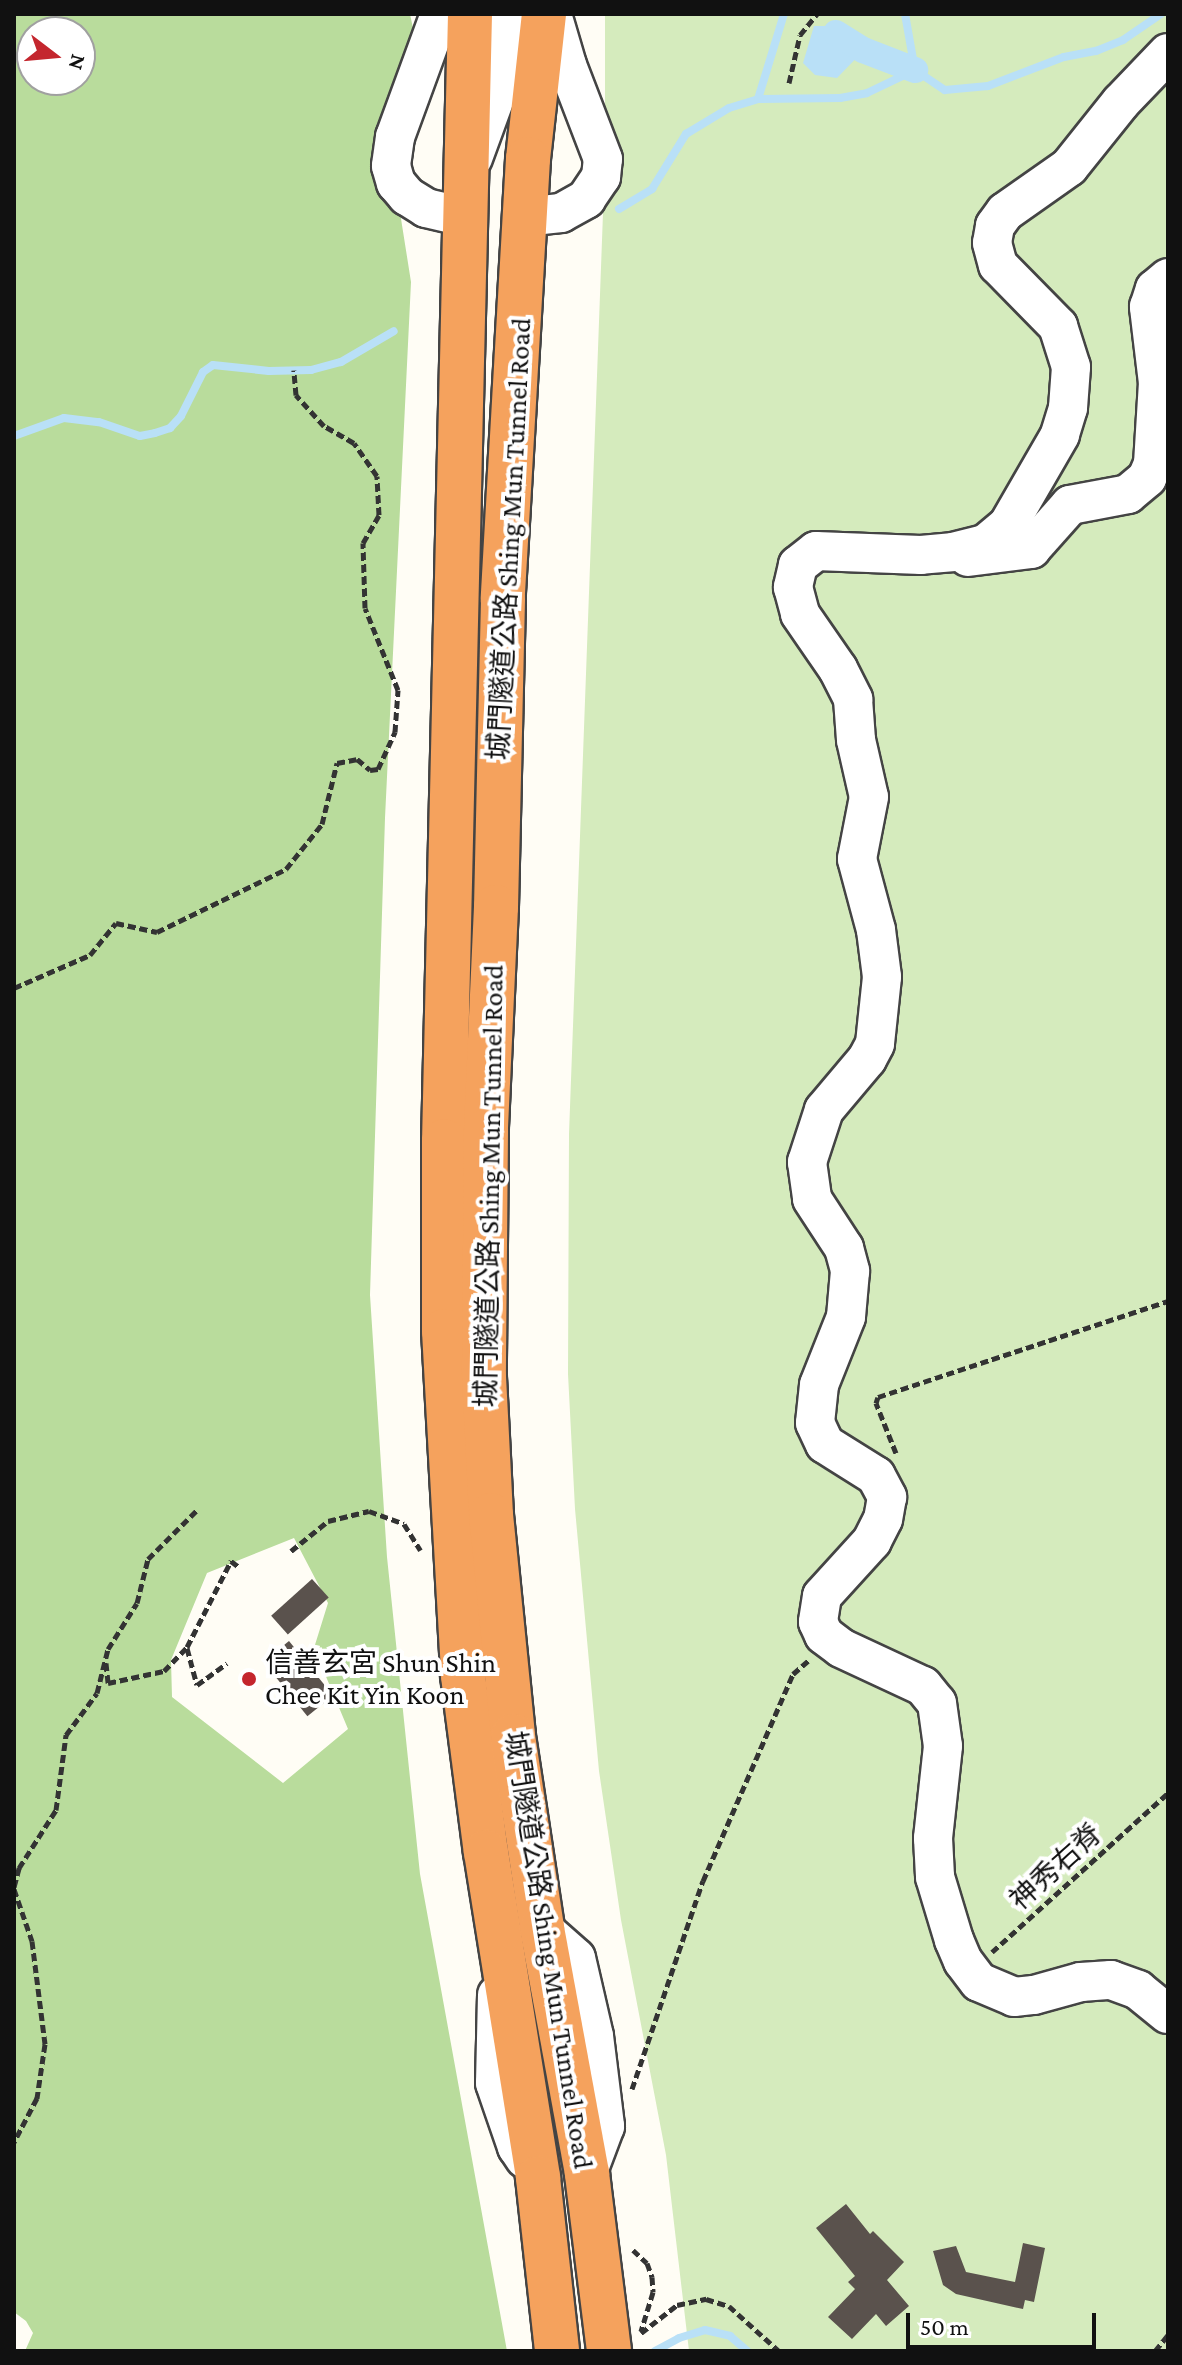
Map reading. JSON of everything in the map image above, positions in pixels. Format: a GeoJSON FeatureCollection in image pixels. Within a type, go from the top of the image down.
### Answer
{"type":"FeatureCollection","features":[{"type":"Feature","properties":{"kind":"highway","name":"城門隧道公路 Shing Mun Tunnel Road"},"geometry":{"type":"LineString","coordinates":[[470,14],[444,1141],[444,1331],[465,1691],[502,1957],[538,2178],[557,2351]]}},
{"type":"Feature","properties":{"kind":"highway","name":"城門隧道公路 Shing Mun Tunnel Road"},"geometry":{"type":"LineString","coordinates":[[544,14],[528,159],[503,599],[483,1304],[491,1515],[503,1660],[542,1928],[587,2174],[614,2242],[628,2342]]}},
{"type":"Feature","properties":{"kind":"lane"},"geometry":{"type":"LineString","coordinates":[[440,14],[395,137],[391,166],[396,183],[407,196],[426,208],[447,213]]}},
{"type":"Feature","properties":{"kind":"lane"},"geometry":{"type":"LineString","coordinates":[[492,14],[528,159]]}},
{"type":"Feature","properties":{"kind":"lane"},"geometry":{"type":"LineString","coordinates":[[468,171],[506,68],[534,14]]}},
{"type":"Feature","properties":{"kind":"lane"},"geometry":{"type":"LineString","coordinates":[[542,215],[561,213],[586,199],[601,177],[603,159],[567,65],[552,14]]}},
{"type":"Feature","properties":{"kind":"lane"},"geometry":{"type":"LineString","coordinates":[[941,553],[978,546],[1004,530],[1051,456],[1068,408],[1071,367],[1065,340],[1046,311],[1001,269],[992,249],[995,226],[1010,209],[1069,167],[1121,102],[1168,53]]}},
{"type":"Feature","properties":{"kind":"lane"},"geometry":{"type":"LineString","coordinates":[[1168,278],[1155,289],[1149,307],[1158,383],[1153,464],[1143,483],[1128,494],[1070,505],[1038,544],[1027,550],[966,557],[941,553],[822,549],[801,560],[793,578],[793,594],[800,614],[838,669],[853,699],[856,740],[869,797],[857,859],[874,919],[882,977],[875,1044],[867,1059],[824,1110],[807,1162],[812,1199],[844,1248],[850,1271],[846,1317],[819,1385],[815,1423],[825,1444],[876,1476],[887,1497],[883,1519],[872,1541],[830,1585],[820,1602],[818,1622],[830,1640],[923,1686],[937,1703],[943,1746],[933,1838],[935,1877],[945,1920],[970,1972],[990,1989],[1014,1997],[1034,1995],[1081,1982],[1111,1980],[1138,1990],[1168,2014]]}},
{"type":"Feature","properties":{"kind":"path"},"geometry":{"type":"LineString","coordinates":[[789,83],[800,35],[817,14]]}},
{"type":"Feature","properties":{"kind":"path"},"geometry":{"type":"LineString","coordinates":[[14,988],[90,955],[116,923],[157,932],[286,869],[322,824],[337,763],[357,759],[370,770],[378,769],[395,732],[398,690],[365,608],[363,543],[379,515],[377,476],[354,443],[324,426],[296,395],[294,370]]}},
{"type":"Feature","properties":{"kind":"path"},"geometry":{"type":"LineString","coordinates":[[902,1467],[877,1404],[878,1397],[1168,1301]]}},
{"type":"Feature","properties":{"kind":"path"},"geometry":{"type":"LineString","coordinates":[[14,2142],[37,2098],[45,2044],[32,1941],[14,1888],[19,1868],[56,1810],[66,1735],[93,1702],[112,1640],[137,1603],[148,1559],[197,1510]]}},
{"type":"Feature","properties":{"kind":"path"},"geometry":{"type":"LineString","coordinates":[[291,1551],[328,1521],[369,1511],[404,1524],[428,1562],[458,1593]]}},
{"type":"Feature","properties":{"kind":"path"},"geometry":{"type":"LineString","coordinates":[[106,1657],[108,1683],[154,1675],[173,1664],[187,1647],[231,1561],[239,1567]]}},
{"type":"Feature","properties":{"kind":"path"},"geometry":{"type":"LineString","coordinates":[[630,2096],[703,1881],[793,1674],[830,1640]]}},
{"type":"Feature","properties":{"kind":"path"},"geometry":{"type":"LineString","coordinates":[[187,1647],[197,1685],[227,1663]]}},
{"type":"Feature","properties":{"kind":"path","name":"神秀右脊"},"geometry":{"type":"LineString","coordinates":[[970,1972],[1168,1793]]}},
{"type":"Feature","properties":{"kind":"path"},"geometry":{"type":"LineString","coordinates":[[614,2242],[647,2263],[652,2277],[653,2292],[628,2342]]}},
{"type":"Feature","properties":{"kind":"path"},"geometry":{"type":"LineString","coordinates":[[628,2342],[677,2305],[706,2299],[729,2306],[779,2351]]}},
{"type":"Feature","properties":{"kind":"path"},"geometry":{"type":"LineString","coordinates":[[1155,2351],[1168,2335]]}},
{"type":"Feature","properties":{"kind":"green space"},"geometry":{"type":"Polygon","coordinates":[[[14,14],[410,14],[418,52],[393,168],[411,282],[385,818],[370,1295],[387,1557],[420,1874],[507,2351],[25,2351],[33,2333],[26,2321],[14,2312],[14,14]],[[294,1538],[207,1573],[171,1660],[172,1697],[283,1783],[348,1729],[314,1648],[328,1603],[294,1538]]]}},
{"type":"Feature","properties":{"kind":"green space"},"geometry":{"type":"Polygon","coordinates":[[[605,14],[1168,14],[1168,2351],[689,2351],[666,2155],[621,1920],[599,1771],[575,1509],[568,1374],[569,1134],[605,159],[605,14]]]}},
{"type":"Feature","properties":{"kind":"water"},"geometry":{"type":"Polygon","coordinates":[[[814,26],[846,26],[872,42],[837,78],[815,75],[803,63],[814,26]]]}},
{"type":"Feature","properties":{"kind":"building"},"geometry":{"type":"Polygon","coordinates":[[[312,1579],[329,1598],[288,1634],[271,1616],[312,1579]]]}},
{"type":"Feature","properties":{"kind":"building"},"geometry":{"type":"Polygon","coordinates":[[[289,1641],[333,1695],[307,1716],[263,1662],[289,1641]]]}},
{"type":"Feature","properties":{"kind":"building"},"geometry":{"type":"Polygon","coordinates":[[[846,2204],[870,2234],[873,2231],[904,2262],[887,2280],[909,2306],[886,2326],[876,2314],[852,2339],[828,2317],[855,2289],[848,2282],[855,2276],[816,2228],[846,2204]]]}},
{"type":"Feature","properties":{"kind":"building"},"geometry":{"type":"Polygon","coordinates":[[[1023,2243],[1045,2248],[1034,2302],[1025,2300],[1023,2309],[956,2294],[943,2285],[933,2251],[956,2246],[966,2272],[1015,2282],[1023,2243]]]}},
{"type":"Feature","properties":{"kind":"waterway"},"geometry":{"type":"LineString","coordinates":[[758,99],[784,14]]}},
{"type":"Feature","properties":{"kind":"waterway"},"geometry":{"type":"LineString","coordinates":[[905,14],[915,70]]}},
{"type":"Feature","properties":{"kind":"waterway"},"geometry":{"type":"LineString","coordinates":[[619,209],[652,189],[686,134],[729,108],[758,99],[840,98],[867,93],[915,70],[945,90],[988,86],[1064,57],[1096,51],[1123,40],[1161,14]]}},
{"type":"Feature","properties":{"kind":"waterway"},"geometry":{"type":"LineString","coordinates":[[836,33],[863,50],[915,70]]}},
{"type":"Feature","properties":{"kind":"waterway"},"geometry":{"type":"LineString","coordinates":[[14,436],[64,418],[99,422],[140,436],[155,433],[170,428],[181,416],[203,372],[213,365],[269,371],[311,370],[341,362],[394,331]]}},
{"type":"Feature","properties":{"kind":"waterway"},"geometry":{"type":"LineString","coordinates":[[655,2351],[679,2338],[705,2330],[730,2336],[747,2351]]}},
{"type":"Feature","properties":{"kind":"tunnel"},"geometry":{"type":"LineString","coordinates":[[447,213],[542,215]]}},
{"type":"Feature","properties":{"kind":"place","name":"信善玄宮 Shun Shin Chee Kit Yin Koon"},"geometry":{"type":"Point","coordinates":[249,1679]}}]}
